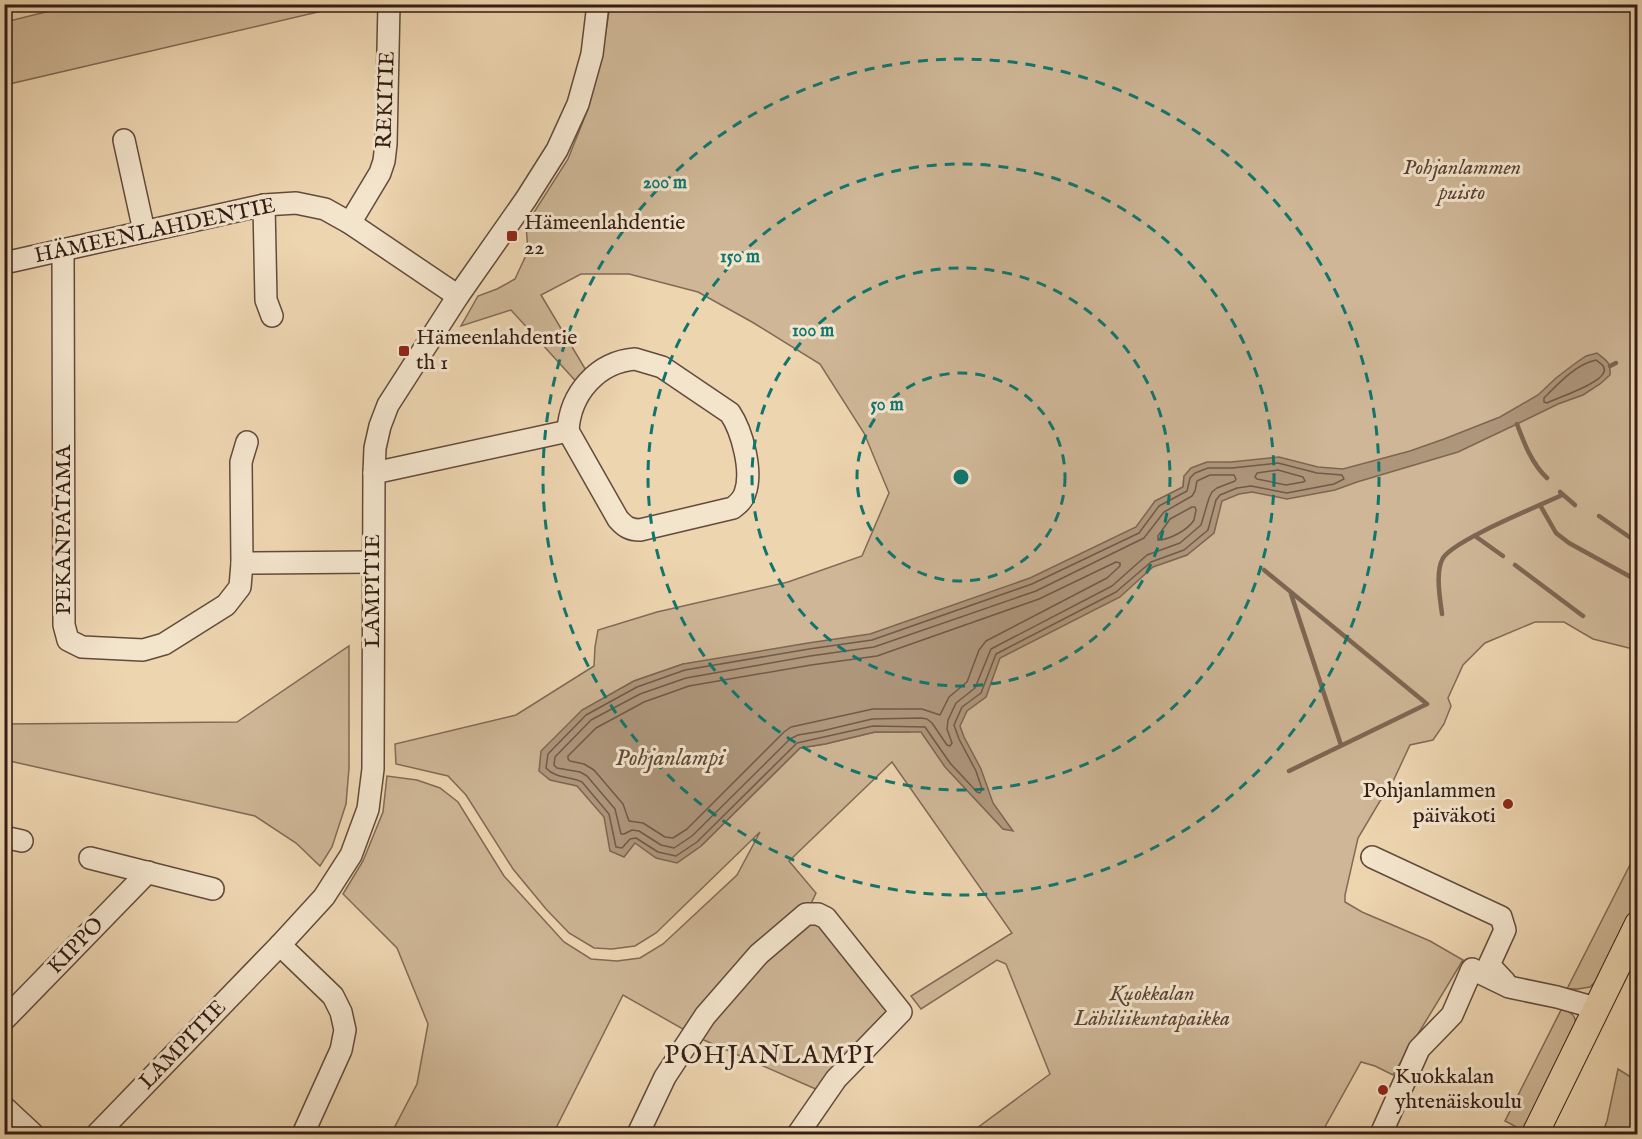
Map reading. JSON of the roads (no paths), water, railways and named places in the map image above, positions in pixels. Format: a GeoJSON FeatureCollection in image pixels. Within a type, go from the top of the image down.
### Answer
{"type":"FeatureCollection","features":[{"type":"Feature","properties":{"kind":"main road"},"geometry":{"type":"LineString","coordinates":[[1539,1127],[1638,924]]}},
{"type":"Feature","properties":{"kind":"street","name":"REKITIE"},"geometry":{"type":"LineString","coordinates":[[350,223],[380,173],[384,161],[389,4]]}},
{"type":"Feature","properties":{"kind":"street","name":"LAMPITIE"},"geometry":{"type":"LineString","coordinates":[[97,1134],[324,897],[351,855],[368,809],[373,769],[374,473],[380,426],[388,405],[458,296],[526,199],[557,150],[578,104],[584,84],[592,54],[598,4]]}},
{"type":"Feature","properties":{"kind":"street"},"geometry":{"type":"LineString","coordinates":[[124,140],[144,231]]}},
{"type":"Feature","properties":{"kind":"street","name":"HÄMEENLAHDENTIE"},"geometry":{"type":"LineString","coordinates":[[4,263],[264,205],[296,203],[325,209],[350,223],[458,296]]}},
{"type":"Feature","properties":{"kind":"street"},"geometry":{"type":"LineString","coordinates":[[264,205],[266,300],[272,316]]}},
{"type":"Feature","properties":{"kind":"street","name":"PEKANPATAMA"},"geometry":{"type":"LineString","coordinates":[[63,250],[64,625],[68,640],[82,647],[143,650],[164,644],[226,605],[240,587],[242,563]]}},
{"type":"Feature","properties":{"kind":"street"},"geometry":{"type":"LineString","coordinates":[[635,359],[662,367],[730,413],[740,433],[747,471],[745,495],[740,502],[728,510],[632,530],[618,519],[568,430],[569,416],[586,384],[596,374],[623,360],[635,359]]}},
{"type":"Feature","properties":{"kind":"street"},"geometry":{"type":"LineString","coordinates":[[374,473],[568,430]]}},
{"type":"Feature","properties":{"kind":"street"},"geometry":{"type":"LineString","coordinates":[[247,442],[240,462],[242,563],[373,562]]}},
{"type":"Feature","properties":{"kind":"street"},"geometry":{"type":"LineString","coordinates":[[1372,857],[1501,917],[1505,930],[1489,965],[1509,987]]}},
{"type":"Feature","properties":{"kind":"street"},"geometry":{"type":"LineString","coordinates":[[90,858],[213,889]]}},
{"type":"Feature","properties":{"kind":"street","name":"KIPPO"},"geometry":{"type":"LineString","coordinates":[[4,1020],[148,872]]}},
{"type":"Feature","properties":{"kind":"street"},"geometry":{"type":"LineString","coordinates":[[638,1134],[665,1077],[705,1016],[759,954],[806,914],[818,914],[826,918],[901,1012],[836,1079],[798,1134]]}},
{"type":"Feature","properties":{"kind":"street"},"geometry":{"type":"LineString","coordinates":[[280,945],[333,996],[341,1012],[345,1030],[341,1050],[303,1134]]}},
{"type":"Feature","properties":{"kind":"street"},"geometry":{"type":"LineString","coordinates":[[1390,1128],[1419,1049],[1452,1015],[1472,969],[1509,987],[1596,1008]]}},
{"type":"Feature","properties":{"kind":"street"},"geometry":{"type":"LineString","coordinates":[[4,1107],[33,1134]]}},
{"type":"Feature","properties":{"kind":"water","name":"Pohjanlampi"},"geometry":{"type":"Polygon","coordinates":[[[1597,353],[1608,362],[1610,367],[1610,375],[1600,384],[1583,395],[1558,404],[1458,452],[1335,490],[1287,499],[1252,492],[1239,494],[1222,501],[1214,533],[1187,555],[1153,567],[1120,597],[1000,658],[986,697],[967,711],[960,726],[981,769],[993,803],[1013,831],[1003,829],[945,767],[921,732],[875,732],[800,748],[701,846],[677,863],[656,858],[635,843],[624,857],[610,851],[604,817],[577,786],[550,780],[539,771],[541,751],[582,710],[634,681],[683,664],[870,634],[1030,578],[1136,527],[1155,501],[1183,487],[1184,476],[1191,468],[1207,462],[1279,457],[1318,467],[1343,469],[1410,451],[1500,417],[1538,395],[1556,378],[1586,356],[1597,353]]]}},
{"type":"Feature","properties":{"kind":"waterway"},"geometry":{"type":"LineString","coordinates":[[1633,353],[1638,350]]}},
{"type":"Feature","properties":{"kind":"waterway"},"geometry":{"type":"LineString","coordinates":[[1610,366],[1616,363]]}},
{"type":"Feature","properties":{"kind":"waterway"},"geometry":{"type":"LineString","coordinates":[[1517,424],[1533,460],[1547,478]]}},
{"type":"Feature","properties":{"kind":"waterway"},"geometry":{"type":"LineString","coordinates":[[1560,492],[1575,505]]}},
{"type":"Feature","properties":{"kind":"waterway"},"geometry":{"type":"LineString","coordinates":[[1442,614],[1439,570],[1443,558],[1450,551],[1479,533],[1562,495]]}},
{"type":"Feature","properties":{"kind":"waterway"},"geometry":{"type":"LineString","coordinates":[[1540,505],[1556,533],[1569,543],[1638,581]]}},
{"type":"Feature","properties":{"kind":"waterway"},"geometry":{"type":"LineString","coordinates":[[1599,516],[1638,543]]}},
{"type":"Feature","properties":{"kind":"waterway"},"geometry":{"type":"LineString","coordinates":[[1475,536],[1503,556]]}},
{"type":"Feature","properties":{"kind":"waterway"},"geometry":{"type":"LineString","coordinates":[[1515,565],[1583,616]]}},
{"type":"Feature","properties":{"kind":"waterway"},"geometry":{"type":"LineString","coordinates":[[1264,570],[1427,704],[1289,771]]}},
{"type":"Feature","properties":{"kind":"waterway"},"geometry":{"type":"LineString","coordinates":[[1291,594],[1341,745]]}},
{"type":"Feature","properties":{"kind":"place","name":"Hämeenlahdentie 22"},"geometry":{"type":"Point","coordinates":[512,236]}},
{"type":"Feature","properties":{"kind":"place","name":"Hämeenlahdentie th 1"},"geometry":{"type":"Point","coordinates":[404,351]}},
{"type":"Feature","properties":{"kind":"place","name":"Pohjanlammen päiväkoti"},"geometry":{"type":"Point","coordinates":[1508,804]}},
{"type":"Feature","properties":{"kind":"place","name":"Kuokkalan yhtenäiskoulu"},"geometry":{"type":"Point","coordinates":[1383,1090]}},
{"type":"Feature","properties":{"kind":"district","name":"POHJANLAMPI"},"geometry":{"type":"Point","coordinates":[770,1055]}},
{"type":"Feature","properties":{"kind":"park label","name":"Pohjanlammen puisto"},"geometry":{"type":"Point","coordinates":[1462,180]}},
{"type":"Feature","properties":{"kind":"park label","name":"Kuokkalan Lähiliikuntapaikka"},"geometry":{"type":"Point","coordinates":[1152,1006]}}]}
